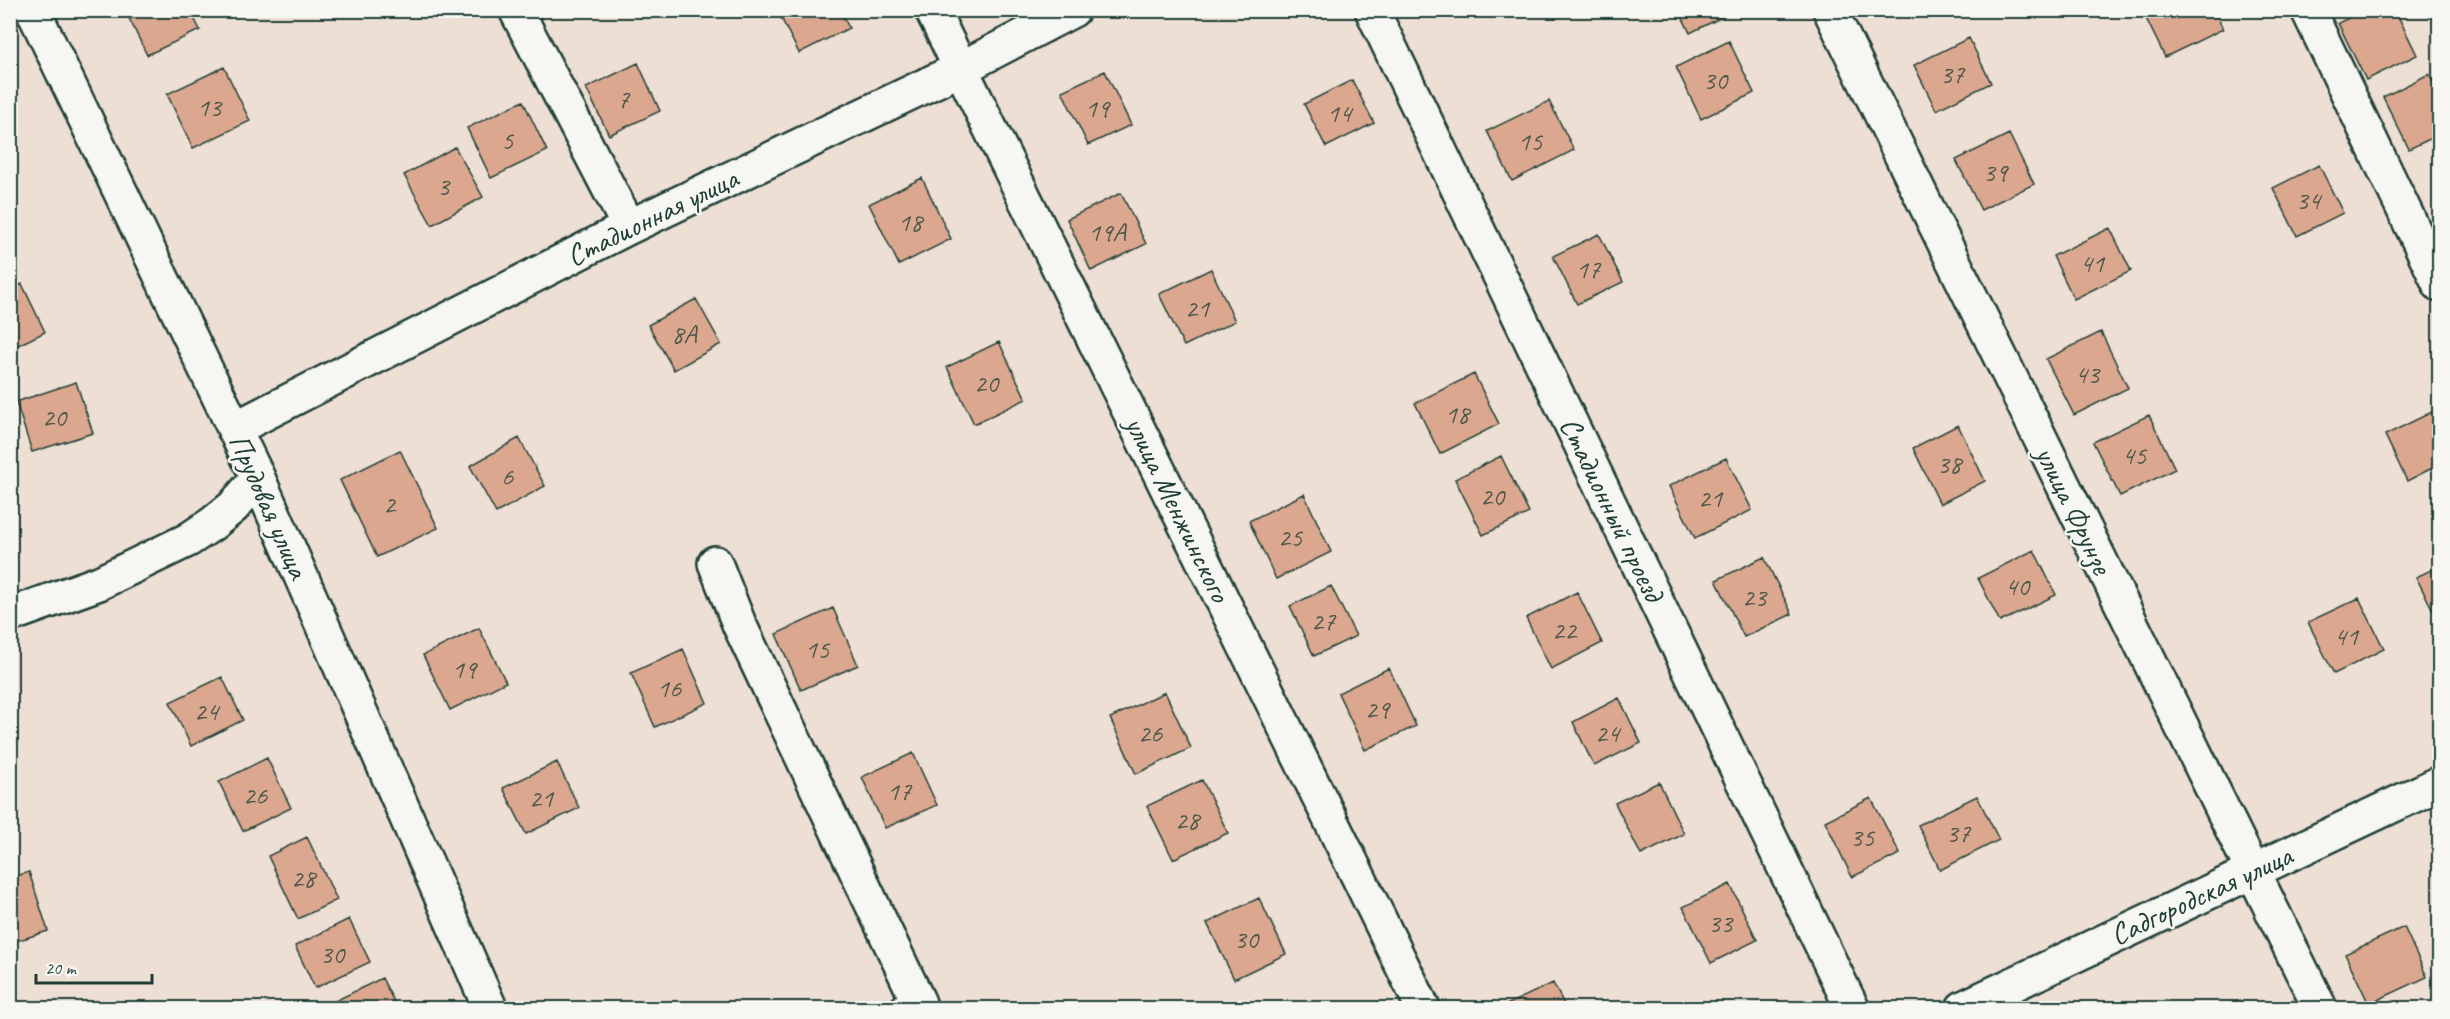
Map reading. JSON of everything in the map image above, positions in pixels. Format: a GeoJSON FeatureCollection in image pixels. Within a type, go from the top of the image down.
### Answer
{"type":"FeatureCollection","features":[{"type":"Feature","properties":{"kind":"street","name":"Прудовая улица"},"geometry":{"type":"LineString","coordinates":[[33,10],[258,478],[490,1008]]}},
{"type":"Feature","properties":{"kind":"street"},"geometry":{"type":"LineString","coordinates":[[516,10],[629,227]]}},
{"type":"Feature","properties":{"kind":"street","name":"улица Менжинского"},"geometry":{"type":"LineString","coordinates":[[932,10],[1423,1008]]}},
{"type":"Feature","properties":{"kind":"street","name":"Стадионная улица"},"geometry":{"type":"LineString","coordinates":[[234,429],[629,227],[960,69],[1073,10]]}},
{"type":"Feature","properties":{"kind":"street","name":"Стадионный проезд"},"geometry":{"type":"LineString","coordinates":[[1372,10],[1852,1008]]}},
{"type":"Feature","properties":{"kind":"street","name":"улица Фрунзе"},"geometry":{"type":"LineString","coordinates":[[1830,10],[2320,1008]]}},
{"type":"Feature","properties":{"kind":"street"},"geometry":{"type":"LineString","coordinates":[[2308,10],[2439,285]]}},
{"type":"Feature","properties":{"kind":"street"},"geometry":{"type":"LineString","coordinates":[[10,615],[99,582],[188,540],[233,507],[258,478]]}},
{"type":"Feature","properties":{"kind":"street"},"geometry":{"type":"LineString","coordinates":[[715,563],[739,624],[919,1004],[908,1008]]}},
{"type":"Feature","properties":{"kind":"street","name":"Садгородская улица"},"geometry":{"type":"LineString","coordinates":[[1963,1008],[2439,783]]}},
{"type":"Feature","properties":{"kind":"building"},"geometry":{"type":"Polygon","coordinates":[[[125,10],[190,10],[200,30],[147,55],[125,10]]]}},
{"type":"Feature","properties":{"kind":"building"},"geometry":{"type":"Polygon","coordinates":[[[660,10],[673,10],[662,16],[660,10]]]}},
{"type":"Feature","properties":{"kind":"building"},"geometry":{"type":"Polygon","coordinates":[[[777,10],[840,10],[849,28],[799,53],[777,10]]]}},
{"type":"Feature","properties":{"kind":"building"},"geometry":{"type":"Polygon","coordinates":[[[1679,10],[1736,10],[1690,33],[1679,10]]]}},
{"type":"Feature","properties":{"kind":"building"},"geometry":{"type":"Polygon","coordinates":[[[2142,10],[2214,10],[2223,29],[2165,57],[2142,10]]]}},
{"type":"Feature","properties":{"kind":"building"},"geometry":{"type":"Polygon","coordinates":[[[2365,10],[2395,10],[2417,55],[2366,80],[2338,23],[2365,10]]]}},
{"type":"Feature","properties":{"kind":"building"},"geometry":{"type":"Polygon","coordinates":[[[1969,38],[1991,83],[1936,110],[1914,65],[1969,38]]]}},
{"type":"Feature","properties":{"kind":"building"},"geometry":{"type":"Polygon","coordinates":[[[1729,41],[1754,93],[1701,119],[1676,67],[1729,41]]]}},
{"type":"Feature","properties":{"kind":"building"},"geometry":{"type":"Polygon","coordinates":[[[638,63],[660,111],[609,135],[586,88],[638,63]]]}},
{"type":"Feature","properties":{"kind":"building"},"geometry":{"type":"Polygon","coordinates":[[[224,67],[250,121],[193,148],[167,94],[224,67]]]}},
{"type":"Feature","properties":{"kind":"building"},"geometry":{"type":"Polygon","coordinates":[[[1105,71],[1131,125],[1088,145],[1062,91],[1105,71]]]}},
{"type":"Feature","properties":{"kind":"building"},"geometry":{"type":"Polygon","coordinates":[[[2429,74],[2440,95],[2440,134],[2409,149],[2383,97],[2429,74]]]}},
{"type":"Feature","properties":{"kind":"building"},"geometry":{"type":"Polygon","coordinates":[[[1352,80],[1374,123],[1326,147],[1304,104],[1352,80]]]}},
{"type":"Feature","properties":{"kind":"building"},"geometry":{"type":"Polygon","coordinates":[[[523,101],[547,151],[491,178],[467,128],[523,101]]]}},
{"type":"Feature","properties":{"kind":"building"},"geometry":{"type":"Polygon","coordinates":[[[1549,101],[1574,150],[1512,181],[1487,131],[1549,101]]]}},
{"type":"Feature","properties":{"kind":"building"},"geometry":{"type":"Polygon","coordinates":[[[2009,134],[2034,184],[1981,210],[1956,160],[2009,134]]]}},
{"type":"Feature","properties":{"kind":"building"},"geometry":{"type":"Polygon","coordinates":[[[455,147],[483,197],[432,225],[404,175],[455,147]]]}},
{"type":"Feature","properties":{"kind":"building"},"geometry":{"type":"Polygon","coordinates":[[[2319,165],[2343,213],[2297,236],[2273,188],[2319,165]]]}},
{"type":"Feature","properties":{"kind":"building"},"geometry":{"type":"Polygon","coordinates":[[[922,178],[951,239],[899,265],[869,204],[922,178]]]}},
{"type":"Feature","properties":{"kind":"building"},"geometry":{"type":"Polygon","coordinates":[[[1121,193],[1146,244],[1091,271],[1067,219],[1121,193]]]}},
{"type":"Feature","properties":{"kind":"building"},"geometry":{"type":"Polygon","coordinates":[[[2110,228],[2131,271],[2074,299],[2053,256],[2110,228]]]}},
{"type":"Feature","properties":{"kind":"building"},"geometry":{"type":"Polygon","coordinates":[[[1599,234],[1623,282],[1577,304],[1553,256],[1599,234]]]}},
{"type":"Feature","properties":{"kind":"building"},"geometry":{"type":"Polygon","coordinates":[[[1211,269],[1235,321],[1184,346],[1159,294],[1211,269]]]}},
{"type":"Feature","properties":{"kind":"building"},"geometry":{"type":"Polygon","coordinates":[[[22,284],[45,332],[10,349],[10,290],[22,284]]]}},
{"type":"Feature","properties":{"kind":"building"},"geometry":{"type":"Polygon","coordinates":[[[696,299],[721,344],[674,370],[648,325],[696,299]]]}},
{"type":"Feature","properties":{"kind":"building"},"geometry":{"type":"Polygon","coordinates":[[[2101,332],[2128,388],[2074,415],[2046,359],[2101,332]]]}},
{"type":"Feature","properties":{"kind":"building"},"geometry":{"type":"Polygon","coordinates":[[[999,342],[1026,399],[974,424],[947,367],[999,342]]]}},
{"type":"Feature","properties":{"kind":"building"},"geometry":{"type":"Polygon","coordinates":[[[1474,374],[1499,424],[1440,454],[1415,403],[1474,374]]]}},
{"type":"Feature","properties":{"kind":"building"},"geometry":{"type":"Polygon","coordinates":[[[76,382],[93,433],[32,452],[16,402],[76,382]]]}},
{"type":"Feature","properties":{"kind":"building"},"geometry":{"type":"Polygon","coordinates":[[[2436,410],[2440,417],[2440,464],[2407,481],[2385,435],[2436,410]]]}},
{"type":"Feature","properties":{"kind":"building"},"geometry":{"type":"Polygon","coordinates":[[[2149,415],[2175,469],[2120,496],[2093,442],[2149,415]]]}},
{"type":"Feature","properties":{"kind":"building"},"geometry":{"type":"Polygon","coordinates":[[[1958,425],[1985,481],[1940,504],[1913,448],[1958,425]]]}},
{"type":"Feature","properties":{"kind":"building"},"geometry":{"type":"Polygon","coordinates":[[[519,438],[545,486],[496,513],[470,466],[519,438]]]}},
{"type":"Feature","properties":{"kind":"building"},"geometry":{"type":"Polygon","coordinates":[[[400,450],[438,528],[377,557],[340,480],[400,450]]]}},
{"type":"Feature","properties":{"kind":"building"},"geometry":{"type":"Polygon","coordinates":[[[1501,456],[1529,513],[1483,535],[1455,479],[1501,456]]]}},
{"type":"Feature","properties":{"kind":"building"},"geometry":{"type":"Polygon","coordinates":[[[1726,458],[1752,510],[1695,538],[1669,486],[1726,458]]]}},
{"type":"Feature","properties":{"kind":"building"},"geometry":{"type":"Polygon","coordinates":[[[1304,494],[1331,552],[1276,579],[1249,521],[1304,494]]]}},
{"type":"Feature","properties":{"kind":"building"},"geometry":{"type":"Polygon","coordinates":[[[2034,550],[2056,595],[2000,622],[1978,578],[2034,550]]]}},
{"type":"Feature","properties":{"kind":"building"},"geometry":{"type":"Polygon","coordinates":[[[1764,557],[1792,614],[1744,637],[1716,580],[1764,557]]]}},
{"type":"Feature","properties":{"kind":"building"},"geometry":{"type":"Polygon","coordinates":[[[2440,566],[2440,624],[2416,577],[2440,566]]]}},
{"type":"Feature","properties":{"kind":"building"},"geometry":{"type":"Polygon","coordinates":[[[1331,586],[1356,636],[1314,656],[1290,606],[1331,586]]]}},
{"type":"Feature","properties":{"kind":"building"},"geometry":{"type":"Polygon","coordinates":[[[1577,592],[1602,643],[1551,669],[1526,618],[1577,592]]]}},
{"type":"Feature","properties":{"kind":"building"},"geometry":{"type":"Polygon","coordinates":[[[2359,598],[2384,649],[2334,674],[2308,622],[2359,598]]]}},
{"type":"Feature","properties":{"kind":"building"},"geometry":{"type":"Polygon","coordinates":[[[833,608],[858,665],[801,690],[776,634],[833,608]]]}},
{"type":"Feature","properties":{"kind":"building"},"geometry":{"type":"Polygon","coordinates":[[[479,628],[506,682],[450,710],[423,655],[479,628]]]}},
{"type":"Feature","properties":{"kind":"building"},"geometry":{"type":"Polygon","coordinates":[[[683,649],[707,703],[655,727],[631,673],[683,649]]]}},
{"type":"Feature","properties":{"kind":"building"},"geometry":{"type":"Polygon","coordinates":[[[1389,668],[1416,726],[1365,750],[1338,693],[1389,668]]]}},
{"type":"Feature","properties":{"kind":"building"},"geometry":{"type":"Polygon","coordinates":[[[222,677],[243,720],[191,746],[170,702],[222,677]]]}},
{"type":"Feature","properties":{"kind":"building"},"geometry":{"type":"Polygon","coordinates":[[[1165,692],[1191,748],[1136,774],[1110,718],[1165,692]]]}},
{"type":"Feature","properties":{"kind":"building"},"geometry":{"type":"Polygon","coordinates":[[[1619,698],[1641,743],[1594,766],[1573,722],[1619,698]]]}},
{"type":"Feature","properties":{"kind":"building"},"geometry":{"type":"Polygon","coordinates":[[[913,753],[937,805],[885,828],[862,777],[913,753]]]}},
{"type":"Feature","properties":{"kind":"building"},"geometry":{"type":"Polygon","coordinates":[[[267,758],[291,808],[243,831],[219,782],[267,758]]]}},
{"type":"Feature","properties":{"kind":"building"},"geometry":{"type":"Polygon","coordinates":[[[557,762],[579,808],[526,834],[503,788],[557,762]]]}},
{"type":"Feature","properties":{"kind":"building"},"geometry":{"type":"Polygon","coordinates":[[[1202,780],[1228,833],[1173,859],[1147,806],[1202,780]]]}},
{"type":"Feature","properties":{"kind":"building"},"geometry":{"type":"Polygon","coordinates":[[[1659,782],[1684,834],[1641,855],[1615,803],[1659,782]]]}},
{"type":"Feature","properties":{"kind":"building"},"geometry":{"type":"Polygon","coordinates":[[[1977,796],[1999,840],[1940,870],[1918,825],[1977,796]]]}},
{"type":"Feature","properties":{"kind":"building"},"geometry":{"type":"Polygon","coordinates":[[[1871,798],[1900,854],[1852,877],[1825,821],[1871,798]]]}},
{"type":"Feature","properties":{"kind":"building"},"geometry":{"type":"Polygon","coordinates":[[[307,837],[337,900],[298,919],[268,856],[307,837]]]}},
{"type":"Feature","properties":{"kind":"building"},"geometry":{"type":"Polygon","coordinates":[[[29,872],[48,931],[10,943],[10,878],[29,872]]]}},
{"type":"Feature","properties":{"kind":"building"},"geometry":{"type":"Polygon","coordinates":[[[1730,884],[1757,940],[1711,963],[1683,907],[1730,884]]]}},
{"type":"Feature","properties":{"kind":"building"},"geometry":{"type":"Polygon","coordinates":[[[1259,898],[1286,954],[1234,979],[1207,923],[1259,898]]]}},
{"type":"Feature","properties":{"kind":"building"},"geometry":{"type":"Polygon","coordinates":[[[349,919],[370,962],[315,988],[295,946],[349,919]]]}},
{"type":"Feature","properties":{"kind":"building"},"geometry":{"type":"Polygon","coordinates":[[[2404,927],[2427,977],[2369,1004],[2345,954],[2404,927]]]}},
{"type":"Feature","properties":{"kind":"building"},"geometry":{"type":"Polygon","coordinates":[[[382,978],[397,1008],[339,1008],[335,1001],[382,978]]]}},
{"type":"Feature","properties":{"kind":"building"},"geometry":{"type":"Polygon","coordinates":[[[1553,983],[1566,1008],[1500,1008],[1553,983]]]}}]}
